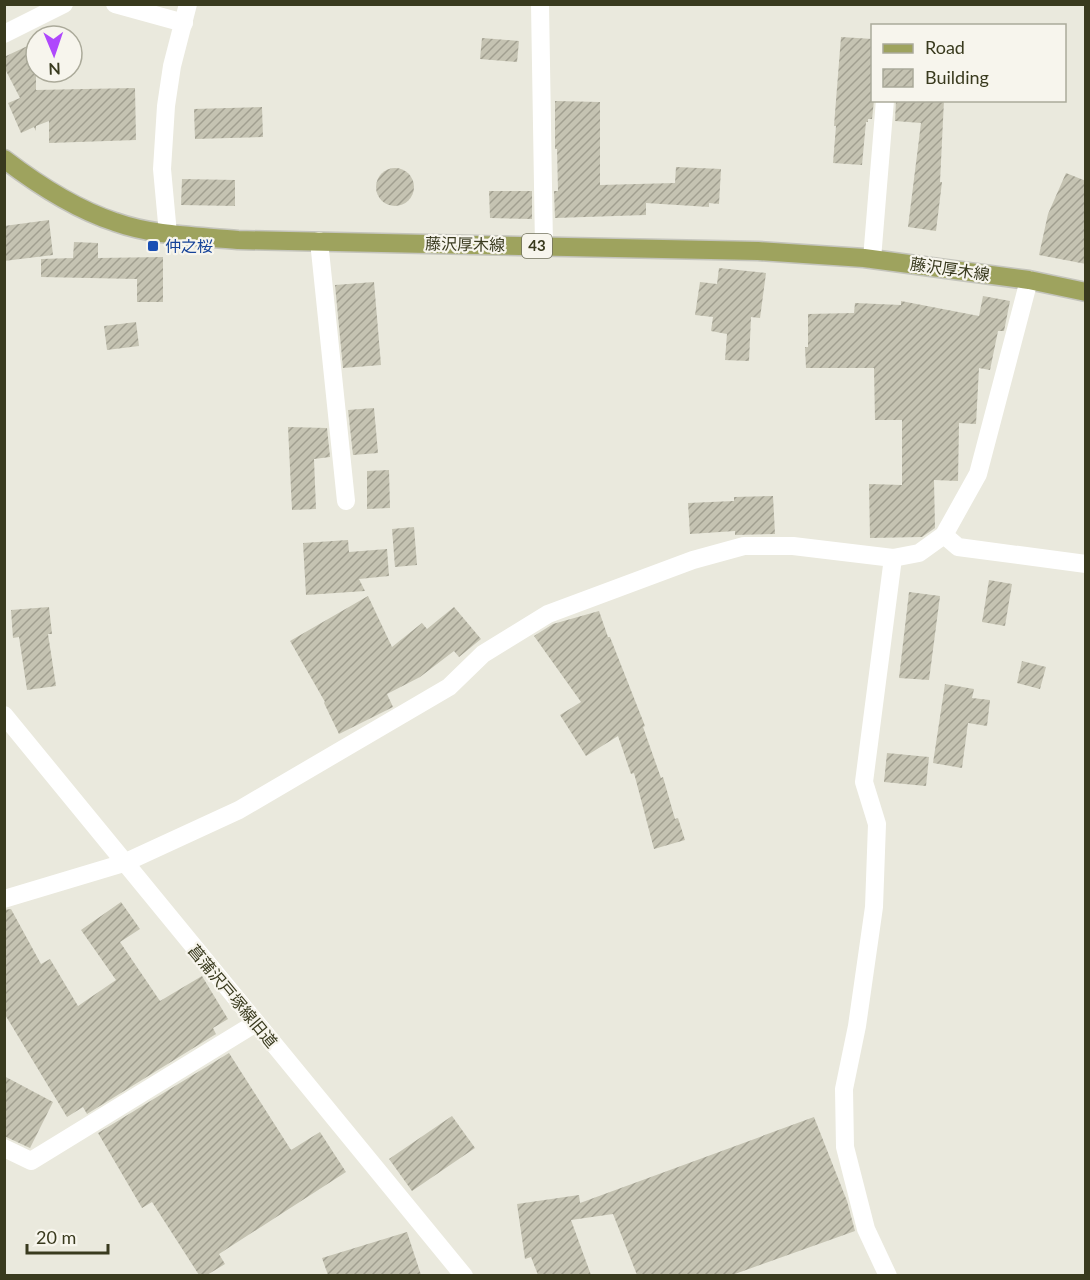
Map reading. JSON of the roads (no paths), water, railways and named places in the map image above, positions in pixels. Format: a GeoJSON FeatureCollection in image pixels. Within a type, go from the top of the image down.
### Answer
{"type":"FeatureCollection","features":[{"type":"Feature","properties":{"kind":"main road","name":"藤沢厚木線"},"geometry":{"type":"LineString","coordinates":[[4,159],[63,200],[116,223],[168,234],[238,240],[758,251],[872,259],[1029,280],[1086,292]]}},
{"type":"Feature","properties":{"kind":"street"},"geometry":{"type":"LineString","coordinates":[[4,34],[64,4]]}},
{"type":"Feature","properties":{"kind":"street"},"geometry":{"type":"LineString","coordinates":[[116,4],[184,23]]}},
{"type":"Feature","properties":{"kind":"street"},"geometry":{"type":"LineString","coordinates":[[168,234],[162,169],[166,106],[172,66],[188,4]]}},
{"type":"Feature","properties":{"kind":"street"},"geometry":{"type":"LineString","coordinates":[[540,4],[544,246]]}},
{"type":"Feature","properties":{"kind":"street"},"geometry":{"type":"LineString","coordinates":[[872,259],[885,102]]}},
{"type":"Feature","properties":{"kind":"street"},"geometry":{"type":"LineString","coordinates":[[319,241],[346,501]]}},
{"type":"Feature","properties":{"kind":"street"},"geometry":{"type":"LineString","coordinates":[[4,899],[124,863],[239,810],[449,687],[483,654],[548,614],[693,560],[744,546],[793,546],[893,558],[919,553],[944,535],[978,474],[1029,280]]}},
{"type":"Feature","properties":{"kind":"street"},"geometry":{"type":"LineString","coordinates":[[944,535],[958,548],[1086,564]]}},
{"type":"Feature","properties":{"kind":"street"},"geometry":{"type":"LineString","coordinates":[[888,1275],[866,1229],[845,1147],[844,1089],[857,1026],[874,907],[877,824],[864,782],[893,558]]}},
{"type":"Feature","properties":{"kind":"street","name":"菖蒲沢戸塚線旧道"},"geometry":{"type":"LineString","coordinates":[[4,715],[464,1275]]}},
{"type":"Feature","properties":{"kind":"street"},"geometry":{"type":"LineString","coordinates":[[4,1148],[31,1161],[256,1023]]}},
{"type":"Feature","properties":{"kind":"place","name":"仲之桜"},"geometry":{"type":"Point","coordinates":[153,246]}}]}
